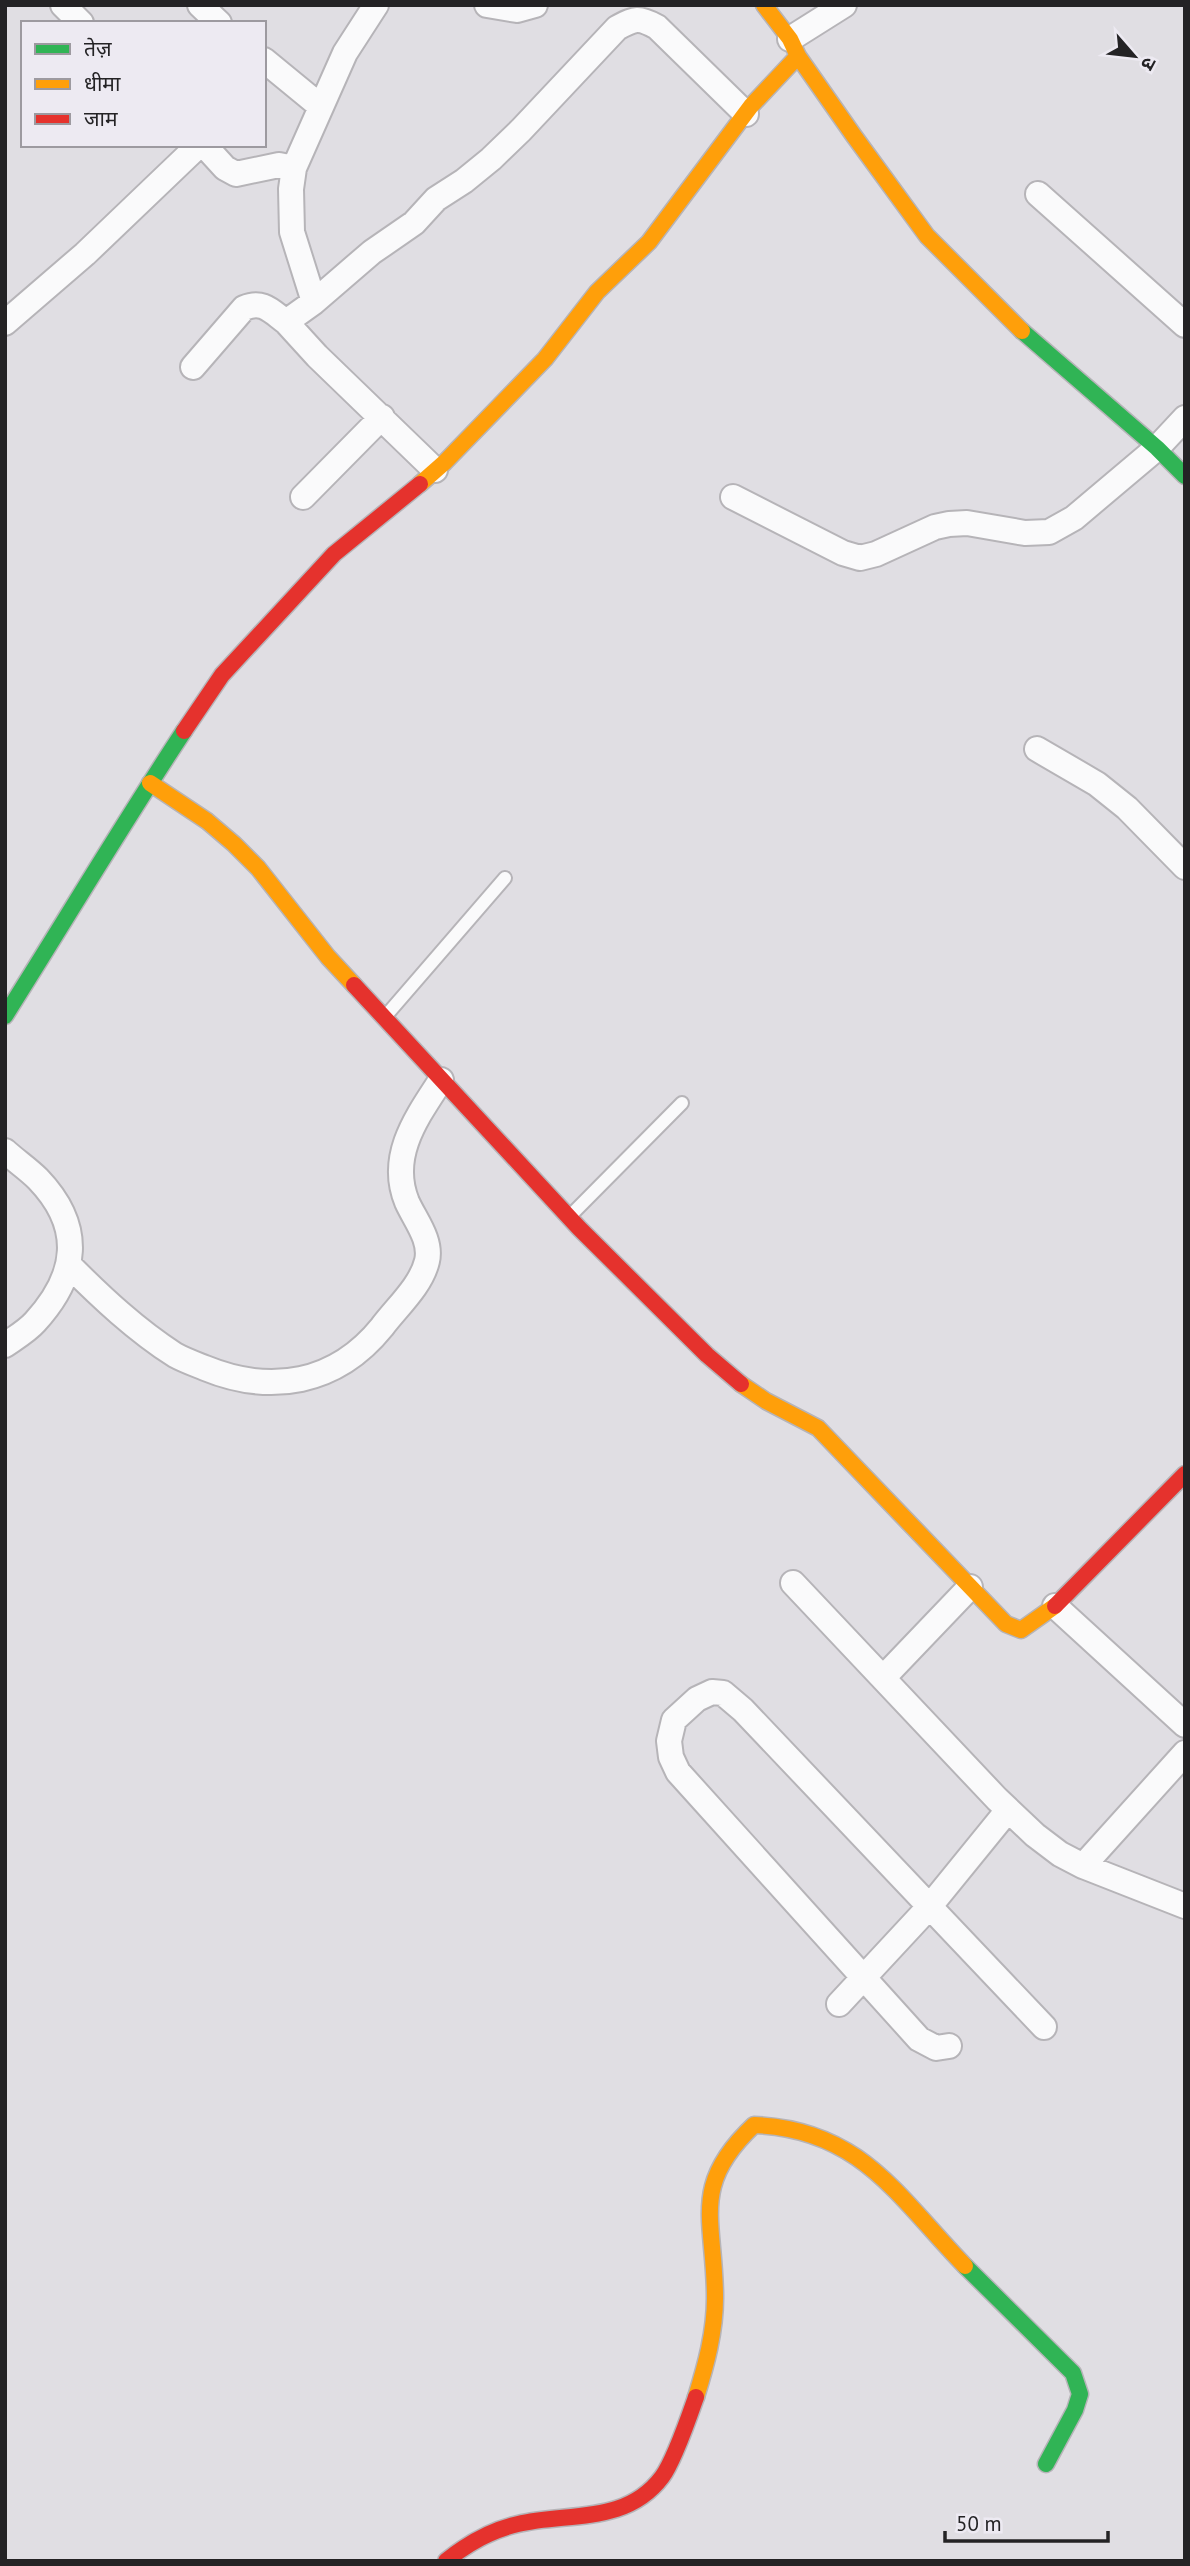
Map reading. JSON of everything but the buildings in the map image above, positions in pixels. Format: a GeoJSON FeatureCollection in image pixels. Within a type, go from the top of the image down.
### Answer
{"type":"FeatureCollection","features":[{"type":"Feature","properties":{"kind":"street"},"geometry":{"type":"LineString","coordinates":[[63,5],[80,21]]}},
{"type":"Feature","properties":{"kind":"street"},"geometry":{"type":"LineString","coordinates":[[200,5],[217,21]]}},
{"type":"Feature","properties":{"kind":"street"},"geometry":{"type":"LineString","coordinates":[[314,302],[292,232],[291,190],[294,168],[345,53],[376,5]]}},
{"type":"Feature","properties":{"kind":"street"},"geometry":{"type":"LineString","coordinates":[[487,5],[517,10],[535,5]]}},
{"type":"Feature","properties":{"kind":"street"},"geometry":{"type":"LineString","coordinates":[[765,5],[927,236],[1031,340],[1157,448],[1185,476]]}},
{"type":"Feature","properties":{"kind":"street"},"geometry":{"type":"LineString","coordinates":[[5,1016],[150,783],[222,675],[334,554],[435,470],[545,359],[597,292],[649,242],[794,48],[844,5]]}},
{"type":"Feature","properties":{"kind":"street"},"geometry":{"type":"LineString","coordinates":[[286,322],[314,302],[372,252],[414,223],[436,199],[491,159],[521,131],[617,28],[634,19],[645,20],[657,27],[746,114]]}},
{"type":"Feature","properties":{"kind":"street"},"geometry":{"type":"LineString","coordinates":[[266,62],[320,106]]}},
{"type":"Feature","properties":{"kind":"street"},"geometry":{"type":"LineString","coordinates":[[7,317],[85,254],[199,147]]}},
{"type":"Feature","properties":{"kind":"street"},"geometry":{"type":"LineString","coordinates":[[203,147],[225,168],[236,174],[279,165],[294,168]]}},
{"type":"Feature","properties":{"kind":"street"},"geometry":{"type":"LineString","coordinates":[[1038,194],[1185,325]]}},
{"type":"Feature","properties":{"kind":"street"},"geometry":{"type":"LineString","coordinates":[[194,367],[244,307],[255,303],[262,305],[286,322],[317,356],[435,470]]}},
{"type":"Feature","properties":{"kind":"street"},"geometry":{"type":"LineString","coordinates":[[303,497],[382,417]]}},
{"type":"Feature","properties":{"kind":"street"},"geometry":{"type":"LineString","coordinates":[[733,497],[843,553],[860,558],[876,554],[935,527],[950,524],[967,523],[1025,533],[1049,532],[1074,518],[1157,448],[1185,418]]}},
{"type":"Feature","properties":{"kind":"street"},"geometry":{"type":"LineString","coordinates":[[1037,749],[1097,784],[1127,808],[1185,867]]}},
{"type":"Feature","properties":{"kind":"street"},"geometry":{"type":"LineString","coordinates":[[150,783],[207,821],[234,844],[258,869],[328,957],[440,1080],[569,1217],[706,1355],[735,1380],[766,1401],[818,1428],[1006,1624],[1021,1630],[1055,1606],[1185,1474]]}},
{"type":"Feature","properties":{"kind":"street"},"geometry":{"type":"LineString","coordinates":[[70,1266],[103,1299],[177,1356],[218,1373],[264,1383],[295,1381],[317,1375],[353,1357],[375,1335],[419,1279],[426,1262],[428,1248],[407,1201],[400,1176],[403,1149],[410,1128],[440,1080]]}},
{"type":"Feature","properties":{"kind":"street"},"geometry":{"type":"LineString","coordinates":[[5,1151],[39,1180],[64,1216],[71,1240],[70,1266],[55,1296],[34,1324],[5,1345]]}},
{"type":"Feature","properties":{"kind":"street"},"geometry":{"type":"LineString","coordinates":[[793,1583],[1008,1810],[1060,1854],[1083,1866],[1185,1906]]}},
{"type":"Feature","properties":{"kind":"street"},"geometry":{"type":"LineString","coordinates":[[883,1678],[970,1587]]}},
{"type":"Feature","properties":{"kind":"street"},"geometry":{"type":"LineString","coordinates":[[1055,1606],[1185,1725]]}},
{"type":"Feature","properties":{"kind":"street"},"geometry":{"type":"LineString","coordinates":[[949,2046],[936,2048],[919,2039],[678,1772],[671,1757],[669,1741],[674,1720],[697,1699],[712,1692],[723,1693],[743,1710],[1044,2027]]}},
{"type":"Feature","properties":{"kind":"street"},"geometry":{"type":"LineString","coordinates":[[1083,1866],[1185,1753]]}},
{"type":"Feature","properties":{"kind":"street"},"geometry":{"type":"LineString","coordinates":[[839,2004],[930,1906],[1008,1810]]}},
{"type":"Feature","properties":{"kind":"street"},"geometry":{"type":"LineString","coordinates":[[446,2561],[483,2535],[521,2523],[593,2517],[626,2506],[645,2494],[662,2477],[688,2421],[707,2355],[715,2311],[710,2194],[715,2172],[754,2125],[772,2125],[818,2137],[847,2149],[872,2168],[1073,2373],[1080,2394],[1075,2410],[1045,2464]]}},
{"type":"Feature","properties":{"kind":"lane"},"geometry":{"type":"LineString","coordinates":[[384,1018],[505,878]]}},
{"type":"Feature","properties":{"kind":"lane"},"geometry":{"type":"LineString","coordinates":[[569,1217],[682,1103]]}},
{"type":"Feature","properties":{"kind":"traffic: fast"},"geometry":{"type":"LineString","coordinates":[[1022,331],[1157,448],[1185,476]]}},
{"type":"Feature","properties":{"kind":"traffic: fast"},"geometry":{"type":"LineString","coordinates":[[5,1016],[184,731]]}},
{"type":"Feature","properties":{"kind":"traffic: fast"},"geometry":{"type":"LineString","coordinates":[[965,2266],[1073,2373],[1080,2394],[1075,2410],[1046,2464]]}},
{"type":"Feature","properties":{"kind":"traffic: slow"},"geometry":{"type":"LineString","coordinates":[[764,5],[927,236],[1022,331]]}},
{"type":"Feature","properties":{"kind":"traffic: slow"},"geometry":{"type":"LineString","coordinates":[[420,484],[445,462],[545,359],[597,292],[649,242],[751,106],[798,56]]}},
{"type":"Feature","properties":{"kind":"traffic: slow"},"geometry":{"type":"LineString","coordinates":[[150,783],[207,821],[234,844],[258,868],[328,957],[354,985]]}},
{"type":"Feature","properties":{"kind":"traffic: slow"},"geometry":{"type":"LineString","coordinates":[[741,1384],[766,1401],[818,1428],[1006,1624],[1021,1630],[1055,1606]]}},
{"type":"Feature","properties":{"kind":"traffic: slow"},"geometry":{"type":"LineString","coordinates":[[696,2397],[709,2348],[715,2311],[710,2225],[713,2186],[720,2167],[754,2125],[791,2129],[823,2139],[850,2153],[897,2192],[965,2266]]}},
{"type":"Feature","properties":{"kind":"traffic: jam"},"geometry":{"type":"LineString","coordinates":[[184,731],[222,675],[334,554],[420,484]]}},
{"type":"Feature","properties":{"kind":"traffic: jam"},"geometry":{"type":"LineString","coordinates":[[354,985],[579,1228],[707,1355],[741,1384]]}},
{"type":"Feature","properties":{"kind":"traffic: jam"},"geometry":{"type":"LineString","coordinates":[[1055,1606],[1185,1474]]}},
{"type":"Feature","properties":{"kind":"traffic: jam"},"geometry":{"type":"LineString","coordinates":[[446,2561],[471,2543],[498,2530],[518,2524],[614,2510],[648,2492],[662,2477],[671,2461],[696,2397]]}}]}
